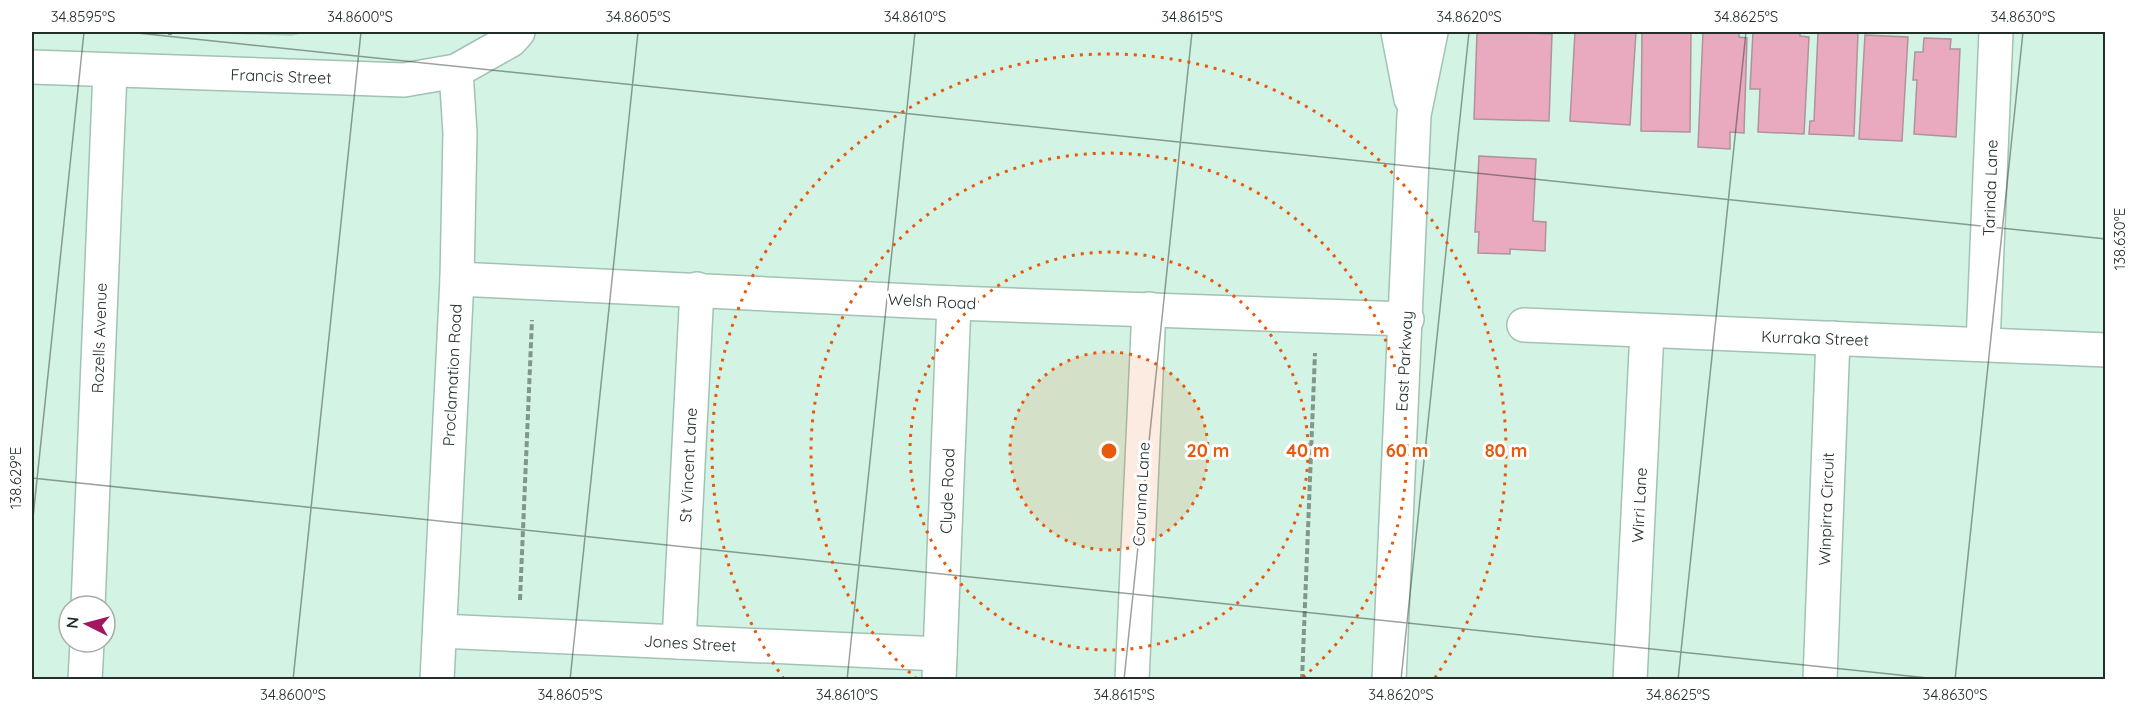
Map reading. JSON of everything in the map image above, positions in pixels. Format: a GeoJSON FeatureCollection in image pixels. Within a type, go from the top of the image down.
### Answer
{"type":"FeatureCollection","features":[{"type":"Feature","properties":{"kind":"street","name":"Francis Street"},"geometry":{"type":"LineString","coordinates":[[32,67],[404,80],[456,71],[511,40],[518,32]]}},
{"type":"Feature","properties":{"kind":"street","name":"East Parkway"},"geometry":{"type":"LineString","coordinates":[[1398,32],[1414,115]]}},
{"type":"Feature","properties":{"kind":"street","name":"East Parkway"},"geometry":{"type":"LineString","coordinates":[[1389,680],[1407,319],[1414,115],[1431,32]]}},
{"type":"Feature","properties":{"kind":"street","name":"Tarinda Lane"},"geometry":{"type":"LineString","coordinates":[[1983,344],[1996,32]]}},
{"type":"Feature","properties":{"kind":"street","name":"Rozells Avenue"},"geometry":{"type":"LineString","coordinates":[[88,594],[110,71]]}},
{"type":"Feature","properties":{"kind":"street","name":"Proclamation Road"},"geometry":{"type":"LineString","coordinates":[[437,680],[457,279],[460,133],[456,71]]}},
{"type":"Feature","properties":{"kind":"street","name":"Welsh Road"},"geometry":{"type":"LineString","coordinates":[[457,279],[954,303],[1407,319]]}},
{"type":"Feature","properties":{"kind":"street","name":"St Vincent Lane"},"geometry":{"type":"LineString","coordinates":[[679,642],[697,289]]}},
{"type":"Feature","properties":{"kind":"street","name":"Clyde Road"},"geometry":{"type":"LineString","coordinates":[[940,667],[954,303]]}},
{"type":"Feature","properties":{"kind":"street","name":"Corunna Lane"},"geometry":{"type":"LineString","coordinates":[[1132,680],[1149,309]]}},
{"type":"Feature","properties":{"kind":"street","name":"Kurraka Street"},"geometry":{"type":"LineString","coordinates":[[1524,325],[2106,350]]}},
{"type":"Feature","properties":{"kind":"street","name":"Wirri Lane"},"geometry":{"type":"LineString","coordinates":[[1630,680],[1647,332]]}},
{"type":"Feature","properties":{"kind":"street","name":"Winpirra Circuit"},"geometry":{"type":"LineString","coordinates":[[1820,680],[1833,338]]}},
{"type":"Feature","properties":{"kind":"street","name":"Jones Street"},"geometry":{"type":"LineString","coordinates":[[440,631],[679,642],[940,667]]}},
{"type":"Feature","properties":{"kind":"street"},"geometry":{"type":"LineString","coordinates":[[85,680],[86,654]]}},
{"type":"Feature","properties":{"kind":"path"},"geometry":{"type":"LineString","coordinates":[[520,600],[532,320]]}},
{"type":"Feature","properties":{"kind":"path"},"geometry":{"type":"LineString","coordinates":[[1302,680],[1316,353]]}},
{"type":"Feature","properties":{"kind":"green space"},"geometry":{"type":"Polygon","coordinates":[[[184,32],[306,32],[292,36],[184,32]]]}},
{"type":"Feature","properties":{"kind":"building"},"geometry":{"type":"Polygon","coordinates":[[[1575,32],[1636,32],[1630,125],[1570,121],[1575,32]]]}},
{"type":"Feature","properties":{"kind":"building"},"geometry":{"type":"Polygon","coordinates":[[[1642,32],[1691,32],[1690,132],[1641,131],[1642,32]]]}},
{"type":"Feature","properties":{"kind":"building"},"geometry":{"type":"Polygon","coordinates":[[[1703,32],[1739,32],[1739,37],[1747,38],[1744,133],[1730,132],[1730,149],[1698,147],[1703,32]]]}},
{"type":"Feature","properties":{"kind":"building"},"geometry":{"type":"Polygon","coordinates":[[[1753,32],[1800,32],[1800,36],[1809,37],[1804,134],[1758,132],[1760,89],[1750,89],[1753,32]]]}},
{"type":"Feature","properties":{"kind":"building"},"geometry":{"type":"Polygon","coordinates":[[[1818,32],[1858,32],[1854,136],[1809,134],[1810,121],[1814,121],[1818,32]]]}},
{"type":"Feature","properties":{"kind":"building"},"geometry":{"type":"Polygon","coordinates":[[[1477,33],[1552,34],[1549,121],[1474,119],[1477,33]]]}},
{"type":"Feature","properties":{"kind":"building"},"geometry":{"type":"Polygon","coordinates":[[[1865,35],[1908,37],[1902,141],[1859,139],[1865,35]]]}},
{"type":"Feature","properties":{"kind":"building"},"geometry":{"type":"Polygon","coordinates":[[[1924,38],[1951,39],[1950,49],[1960,49],[1956,137],[1914,134],[1917,80],[1913,80],[1915,52],[1923,52],[1924,38]]]}},
{"type":"Feature","properties":{"kind":"building"},"geometry":{"type":"Polygon","coordinates":[[[1479,156],[1536,159],[1533,221],[1546,222],[1545,251],[1510,249],[1510,254],[1478,253],[1479,232],[1475,232],[1479,156]]]}}]}
